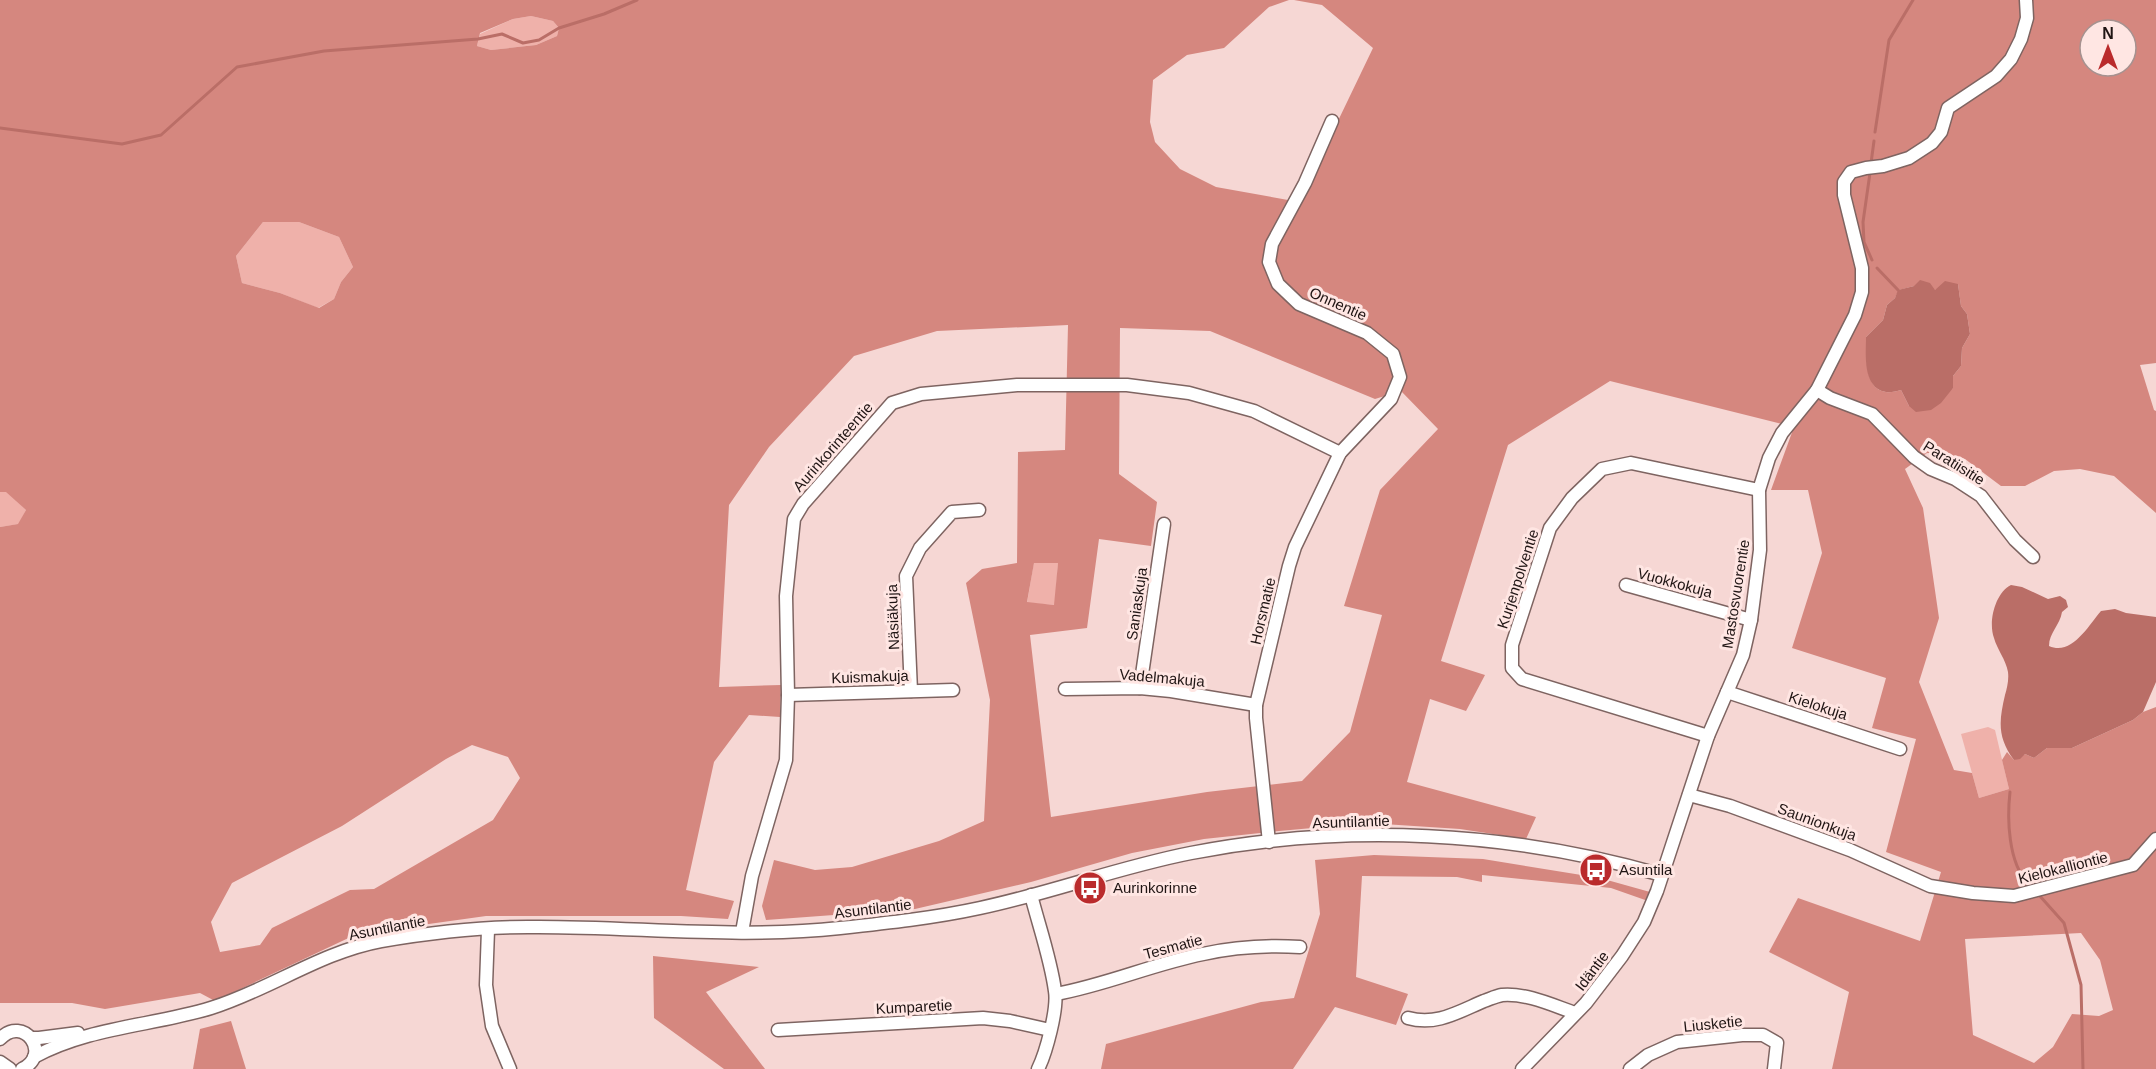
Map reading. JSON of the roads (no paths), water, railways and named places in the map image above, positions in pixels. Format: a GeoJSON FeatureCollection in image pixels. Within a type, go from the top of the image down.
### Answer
{"type":"FeatureCollection","features":[{"type":"Feature","properties":{"kind":"street","name":"Mastosvuorentie"},"geometry":{"type":"LineString","coordinates":[[1662,875],[1708,736],[1743,655],[1751,620],[1760,550],[1760,489],[1769,458],[1782,433],[1818,390],[1855,315],[1862,292],[1862,268],[1844,195],[1844,182],[1851,172],[1909,158],[1932,142],[1941,132],[1948,108],[1996,76],[2011,59],[2021,39],[2027,18],[2026,0]]}},
{"type":"Feature","properties":{"kind":"street","name":"Onnentie"},"geometry":{"type":"LineString","coordinates":[[1332,121],[1305,183],[1272,244],[1269,262],[1278,284],[1299,304],[1367,333],[1394,354],[1400,377],[1390,399],[1380,412]]}},
{"type":"Feature","properties":{"kind":"street","name":"Aurinkorinteentie"},"geometry":{"type":"LineString","coordinates":[[742,932],[752,876],[786,760],[788,694],[786,596],[794,519],[803,504],[892,403],[921,394],[1017,385],[1127,385],[1189,393],[1254,411],[1340,453]]}},
{"type":"Feature","properties":{"kind":"street","name":"Paratiisitie"},"geometry":{"type":"LineString","coordinates":[[1818,390],[1830,398],[1872,414],[1914,457],[1931,469],[1955,479],[1981,496],[2014,540],[2033,557]]}},
{"type":"Feature","properties":{"kind":"street","name":"Horsmatie"},"geometry":{"type":"LineString","coordinates":[[1269,842],[1256,705],[1288,566],[1295,546],[1340,453],[1380,412]]}},
{"type":"Feature","properties":{"kind":"street","name":"Kurjenpolventie"},"geometry":{"type":"LineString","coordinates":[[1708,736],[1522,679],[1512,668],[1512,645],[1550,528],[1572,498],[1602,470],[1631,463],[1760,489]]}},
{"type":"Feature","properties":{"kind":"street","name":"Näsiäkuja"},"geometry":{"type":"LineString","coordinates":[[911,691],[906,576],[920,548],[952,512],[979,510]]}},
{"type":"Feature","properties":{"kind":"street","name":"Saniaskuja"},"geometry":{"type":"LineString","coordinates":[[1140,688],[1164,524]]}},
{"type":"Feature","properties":{"kind":"street","name":"Vuokkokuja"},"geometry":{"type":"LineString","coordinates":[[1626,585],[1751,620]]}},
{"type":"Feature","properties":{"kind":"street","name":"Vadelmakuja"},"geometry":{"type":"LineString","coordinates":[[1065,689],[1140,688],[1256,705]]}},
{"type":"Feature","properties":{"kind":"street","name":"Kuismakuja"},"geometry":{"type":"LineString","coordinates":[[788,694],[953,690]]}},
{"type":"Feature","properties":{"kind":"street","name":"Kielokuja"},"geometry":{"type":"LineString","coordinates":[[1727,692],[1900,749]]}},
{"type":"Feature","properties":{"kind":"street","name":"Saunionkuja"},"geometry":{"type":"LineString","coordinates":[[1689,795],[1730,806],[1850,850],[1930,886]]}},
{"type":"Feature","properties":{"kind":"street","name":"Asuntilantie"},"geometry":{"type":"LineString","coordinates":[[0,1039],[6,1033],[16,1031],[30,1038],[91,1034],[183,1016],[248,995],[340,953],[376,942],[428,934],[534,927],[787,933],[930,918],[1030,896],[1164,859],[1269,842],[1342,836],[1405,835],[1477,839],[1590,858],[1662,875]]}},
{"type":"Feature","properties":{"kind":"street","name":"Kielokalliontie"},"geometry":{"type":"LineString","coordinates":[[1930,886],[1973,893],[2014,896],[2133,865],[2156,839]]}},
{"type":"Feature","properties":{"kind":"street","name":"Idäntie"},"geometry":{"type":"LineString","coordinates":[[1527,1067],[1586,1003],[1622,956],[1644,922],[1662,875]]}},
{"type":"Feature","properties":{"kind":"street"},"geometry":{"type":"LineString","coordinates":[[1030,896],[1056,994],[1050,1030],[1043,1059],[1038,1069]]}},
{"type":"Feature","properties":{"kind":"street"},"geometry":{"type":"LineString","coordinates":[[488,930],[486,985],[492,1026],[510,1069]]}},
{"type":"Feature","properties":{"kind":"street","name":"Tesmatie"},"geometry":{"type":"LineString","coordinates":[[1056,994],[1202,954],[1243,947],[1275,945],[1300,947]]}},
{"type":"Feature","properties":{"kind":"street"},"geometry":{"type":"LineString","coordinates":[[1408,1018],[1420,1022],[1433,1021],[1499,996],[1514,995],[1525,996],[1575,1013]]}},
{"type":"Feature","properties":{"kind":"street","name":"Kumparetie"},"geometry":{"type":"LineString","coordinates":[[778,1030],[983,1018],[1010,1021],[1050,1030]]}},
{"type":"Feature","properties":{"kind":"street","name":"Asuntilantie"},"geometry":{"type":"LineString","coordinates":[[34,1057],[91,1034]]}},
{"type":"Feature","properties":{"kind":"street","name":"Liusketie"},"geometry":{"type":"LineString","coordinates":[[1630,1069],[1648,1055],[1677,1042],[1742,1035],[1763,1035],[1777,1042],[1774,1069]]}},
{"type":"Feature","properties":{"kind":"street"},"geometry":{"type":"LineString","coordinates":[[23,1069],[34,1057],[35,1047],[30,1038]]}},
{"type":"Feature","properties":{"kind":"street"},"geometry":{"type":"LineString","coordinates":[[0,1062],[10,1069]]}},
{"type":"Feature","properties":{"kind":"waterway"},"geometry":{"type":"LineString","coordinates":[[0,128],[122,144],[161,135],[237,67],[324,51],[478,39],[502,34],[523,43],[539,40],[559,28],[604,14],[637,0]]}},
{"type":"Feature","properties":{"kind":"waterway"},"geometry":{"type":"LineString","coordinates":[[1875,132],[1889,40],[1913,0]]}},
{"type":"Feature","properties":{"kind":"waterway"},"geometry":{"type":"LineString","coordinates":[[1871,163],[1874,141]]}},
{"type":"Feature","properties":{"kind":"waterway"},"geometry":{"type":"LineString","coordinates":[[1870,173],[1863,222],[1864,242],[1872,260]]}},
{"type":"Feature","properties":{"kind":"waterway"},"geometry":{"type":"LineString","coordinates":[[1877,268],[1898,290]]}},
{"type":"Feature","properties":{"kind":"waterway"},"geometry":{"type":"LineString","coordinates":[[2010,792],[2010,840],[2016,864],[2028,883]]}},
{"type":"Feature","properties":{"kind":"waterway"},"geometry":{"type":"LineString","coordinates":[[2039,895],[2064,923],[2081,985],[2083,1069]]}},
{"type":"Feature","properties":{"kind":"place","name":"Asuntila"},"geometry":{"type":"Point","coordinates":[1596,870]}},
{"type":"Feature","properties":{"kind":"place","name":"Aurinkorinne"},"geometry":{"type":"Point","coordinates":[1090,888]}}]}
